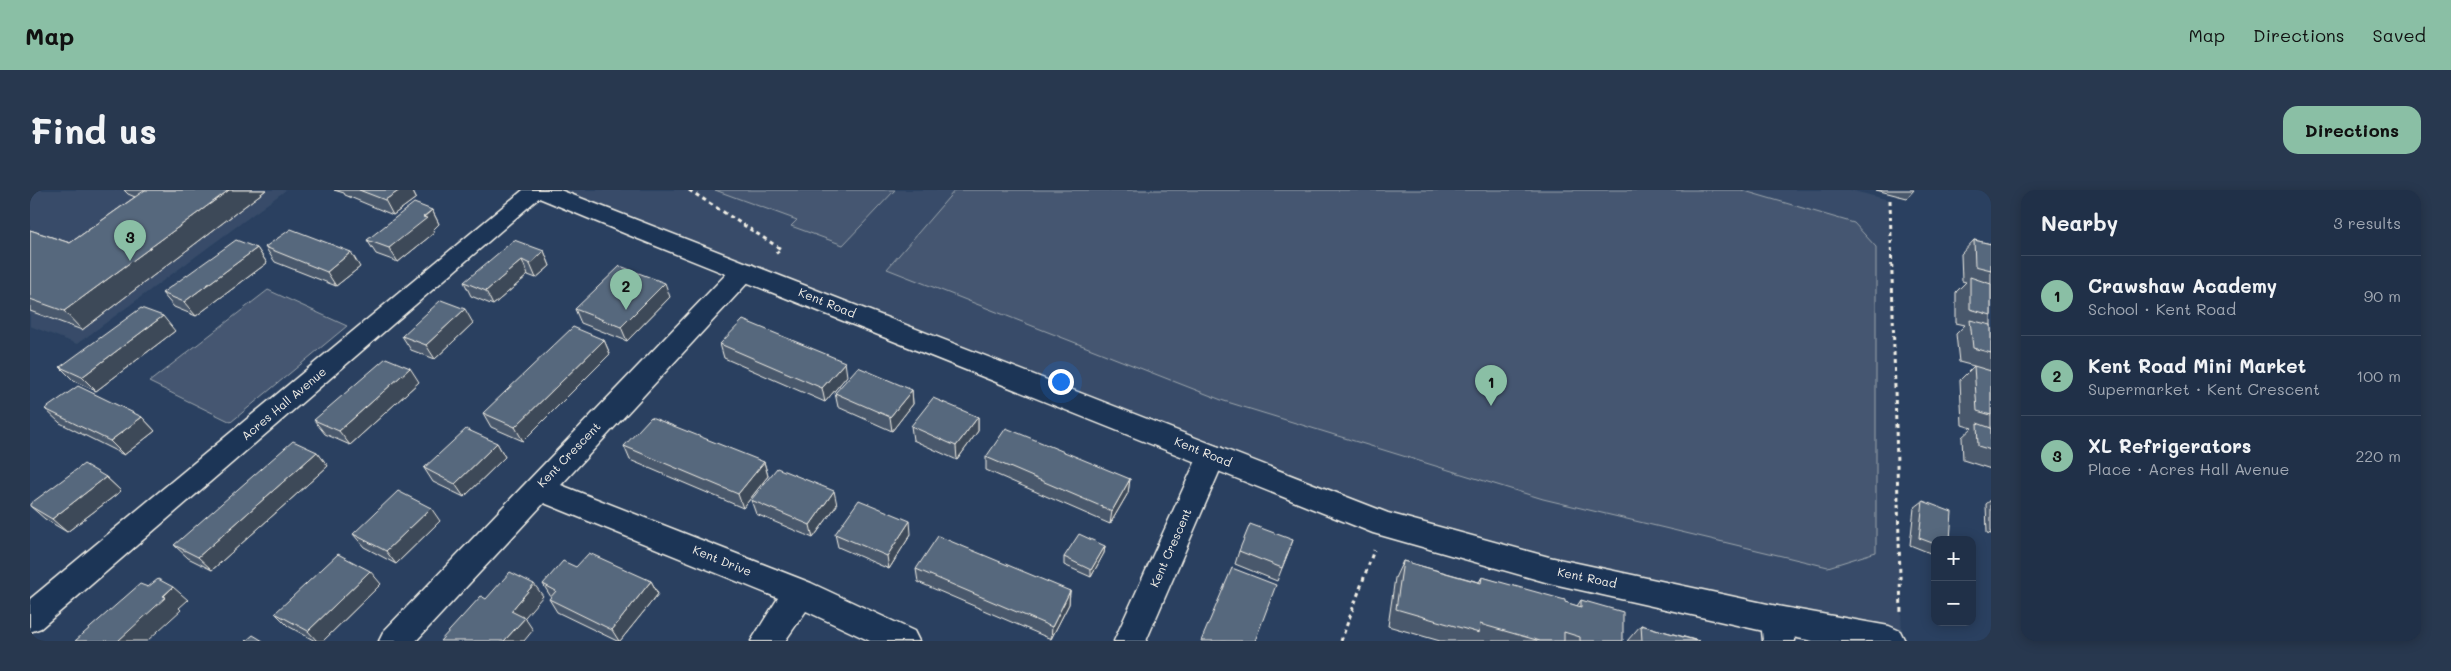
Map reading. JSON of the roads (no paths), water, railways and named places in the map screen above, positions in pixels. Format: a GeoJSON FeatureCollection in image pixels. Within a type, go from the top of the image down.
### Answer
{"type":"FeatureCollection","features":[{"type":"Feature","properties":{"kind":"street","name":"Kent Road"},"geometry":{"type":"LineString","coordinates":[[539,190],[1384,524],[1778,630],[1895,630]]}},
{"type":"Feature","properties":{"kind":"street","name":"Acres Hall Avenue"},"geometry":{"type":"LineString","coordinates":[[30,618],[539,190]]}},
{"type":"Feature","properties":{"kind":"street","name":"Kent Crescent"},"geometry":{"type":"LineString","coordinates":[[394,641],[538,488],[749,272]]}},
{"type":"Feature","properties":{"kind":"street","name":"Kent Crescent"},"geometry":{"type":"LineString","coordinates":[[1130,641],[1212,456]]}},
{"type":"Feature","properties":{"kind":"street","name":"Kent Drive"},"geometry":{"type":"LineString","coordinates":[[538,488],[800,593],[903,641]]}},
{"type":"Feature","properties":{"kind":"street"},"geometry":{"type":"LineString","coordinates":[[767,641],[800,593]]}},
{"type":"Feature","properties":{"kind":"place","name":"XL Refrigerators"},"geometry":{"type":"Point","coordinates":[130,261]}},
{"type":"Feature","properties":{"kind":"place","name":"Kent Road Mini Market"},"geometry":{"type":"Point","coordinates":[626,310]}},
{"type":"Feature","properties":{"kind":"place","name":"Crawshaw Academy"},"geometry":{"type":"Point","coordinates":[1491,406]}}]}
